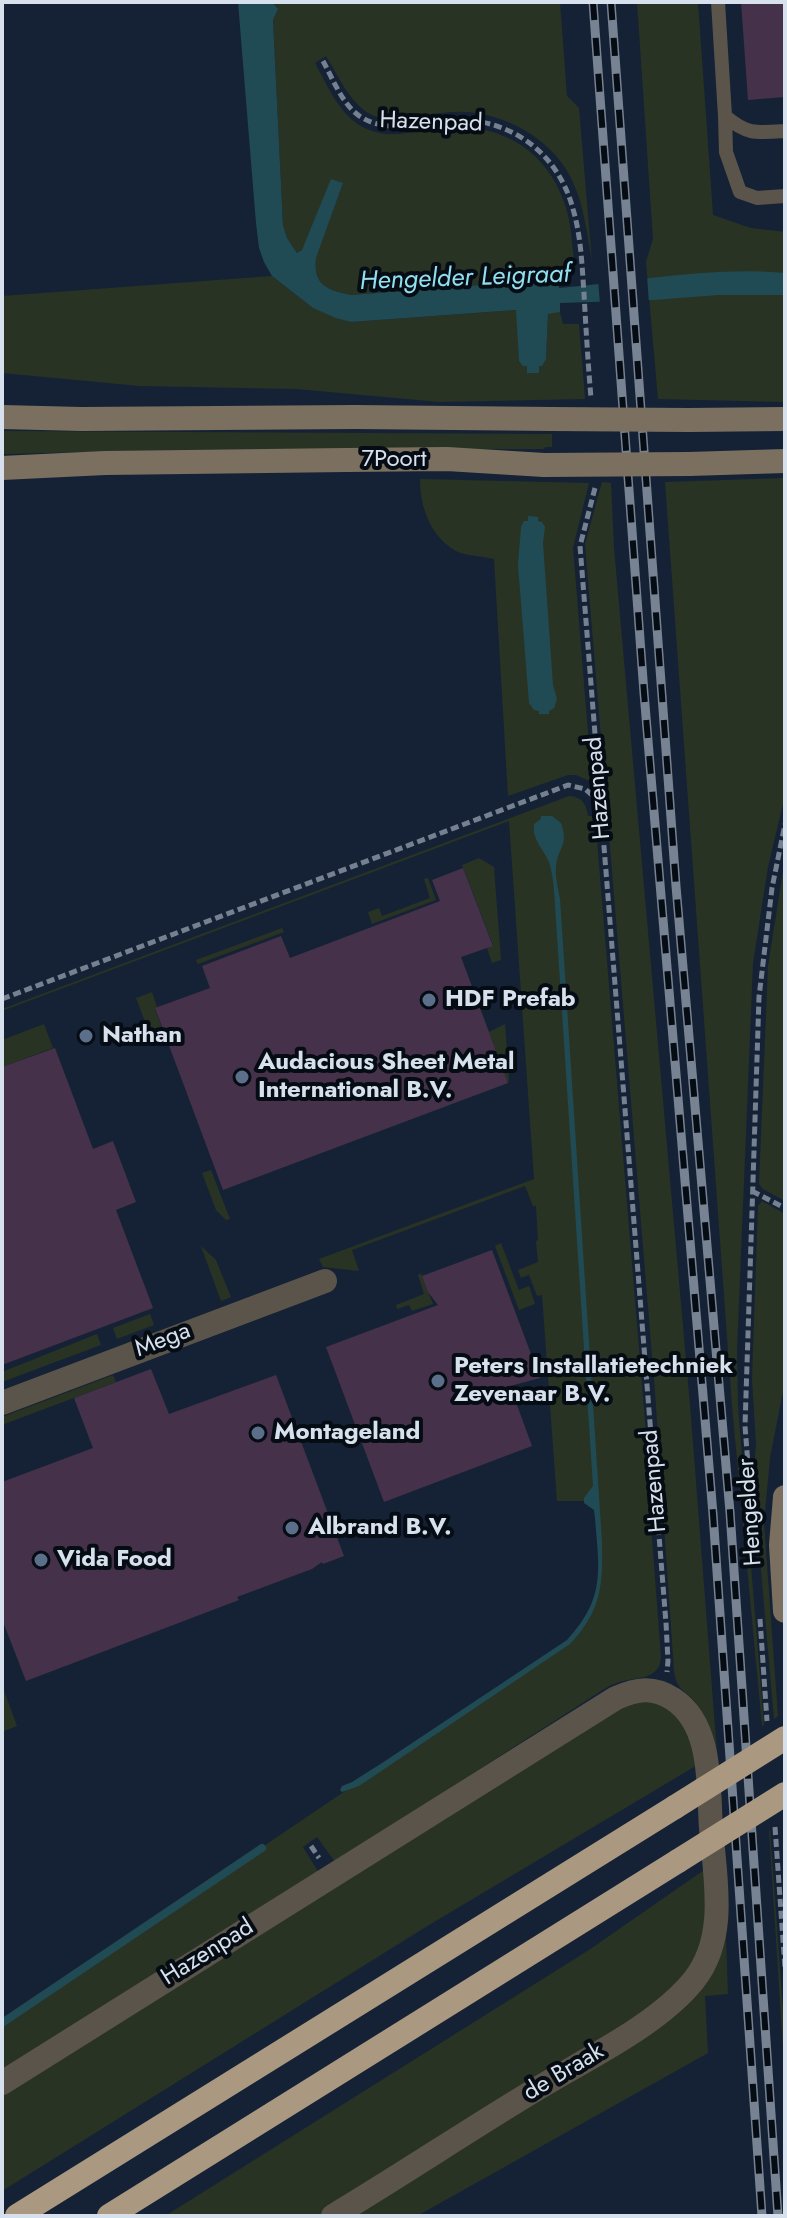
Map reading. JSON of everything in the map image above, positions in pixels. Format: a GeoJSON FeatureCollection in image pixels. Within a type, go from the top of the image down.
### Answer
{"type":"FeatureCollection","features":[{"type":"Feature","properties":{"kind":"highway"},"geometry":{"type":"LineString","coordinates":[[17,2216],[675,1807],[776,1731]]}},
{"type":"Feature","properties":{"kind":"highway"},"geometry":{"type":"LineString","coordinates":[[109,2216],[785,1794]]}},
{"type":"Feature","properties":{"kind":"street","name":"7Poort"},"geometry":{"type":"LineString","coordinates":[[2,417],[785,419]]}},
{"type":"Feature","properties":{"kind":"street","name":"7Poort"},"geometry":{"type":"LineString","coordinates":[[2,468],[105,463],[447,459],[544,465],[785,461]]}},
{"type":"Feature","properties":{"kind":"street","name":"Mega"},"geometry":{"type":"LineString","coordinates":[[2,1403],[325,1281]]}},
{"type":"Feature","properties":{"kind":"street","name":"Hengelder"},"geometry":{"type":"LineString","coordinates":[[785,1497],[781,1545],[785,1611]]}},
{"type":"Feature","properties":{"kind":"street","name":"Hazenpad"},"geometry":{"type":"LineString","coordinates":[[2,2083],[616,1698],[642,1689],[664,1693]]}},
{"type":"Feature","properties":{"kind":"street","name":"de Braak"},"geometry":{"type":"LineString","coordinates":[[333,2216],[630,2033],[679,1997],[702,1968],[713,1944],[716,1917],[705,1758],[692,1717],[680,1703],[664,1693]]}},
{"type":"Feature","properties":{"kind":"lane"},"geometry":{"type":"LineString","coordinates":[[718,2],[726,152],[740,192],[757,198],[785,196]]}},
{"type":"Feature","properties":{"kind":"lane"},"geometry":{"type":"LineString","coordinates":[[725,116],[752,133],[785,131]]}},
{"type":"Feature","properties":{"kind":"path","name":"Hazenpad"},"geometry":{"type":"LineString","coordinates":[[323,61],[347,102],[368,121],[400,127],[442,120],[479,121],[503,127],[540,150],[563,181],[573,208],[580,245],[591,407]]}},
{"type":"Feature","properties":{"kind":"path","name":"Hazenpad"},"geometry":{"type":"LineString","coordinates":[[596,483],[580,546],[666,1623],[668,1661],[664,1693]]}},
{"type":"Feature","properties":{"kind":"path"},"geometry":{"type":"LineString","coordinates":[[2,999],[568,785],[585,789],[600,802]]}},
{"type":"Feature","properties":{"kind":"path","name":"Hengelder"},"geometry":{"type":"LineString","coordinates":[[755,1553],[745,1426],[758,1012],[763,948],[785,824]]}},
{"type":"Feature","properties":{"kind":"path"},"geometry":{"type":"LineString","coordinates":[[752,1191],[785,1208]]}},
{"type":"Feature","properties":{"kind":"path"},"geometry":{"type":"LineString","coordinates":[[759,1616],[776,1731]]}},
{"type":"Feature","properties":{"kind":"path"},"geometry":{"type":"LineString","coordinates":[[774,1817],[785,1969]]}},
{"type":"Feature","properties":{"kind":"shaded area"},"geometry":{"type":"Polygon","coordinates":[[[238,2],[272,2],[278,9],[273,20],[283,225],[297,253],[302,250],[331,179],[343,183],[316,258],[317,274],[323,285],[351,295],[557,276],[559,288],[700,273],[757,271],[785,273],[785,295],[560,303],[560,312],[548,314],[546,359],[539,366],[539,373],[527,373],[527,366],[519,361],[516,310],[351,322],[313,308],[272,276],[259,248],[238,2]]]}},
{"type":"Feature","properties":{"kind":"shaded area"},"geometry":{"type":"Polygon","coordinates":[[[272,2],[560,2],[567,96],[579,108],[592,262],[582,209],[571,178],[549,148],[534,136],[499,118],[480,114],[461,112],[397,120],[379,118],[356,103],[326,56],[315,63],[330,91],[349,117],[367,129],[394,134],[439,128],[480,129],[498,134],[531,152],[555,182],[564,202],[575,269],[557,271],[557,276],[505,283],[351,295],[323,285],[317,274],[316,257],[343,183],[302,250],[297,253],[283,225],[273,20],[278,9],[272,2]]]}},
{"type":"Feature","properties":{"kind":"shaded area"},"geometry":{"type":"Polygon","coordinates":[[[637,2],[698,2],[713,215],[751,228],[785,232],[785,402],[658,399],[646,262],[653,239],[637,2]]]}},
{"type":"Feature","properties":{"kind":"shaded area"},"geometry":{"type":"Polygon","coordinates":[[[272,276],[313,308],[351,322],[517,310],[519,361],[527,366],[527,372],[546,359],[548,313],[560,312],[563,324],[579,324],[585,399],[440,402],[296,389],[140,386],[2,373],[2,296],[272,276]]]}},
{"type":"Feature","properties":{"kind":"shaded area"},"geometry":{"type":"Polygon","coordinates":[[[2,431],[552,434],[552,447],[2,454],[2,431]]]}},
{"type":"Feature","properties":{"kind":"shaded area"},"geometry":{"type":"Polygon","coordinates":[[[785,478],[785,795],[768,867],[753,963],[737,1350],[738,1407],[762,1726],[732,1406],[665,482],[785,478]]]}},
{"type":"Feature","properties":{"kind":"shaded area"},"geometry":{"type":"Polygon","coordinates":[[[420,479],[589,483],[573,548],[592,782],[568,775],[508,796],[494,559],[460,553],[439,537],[428,520],[420,479]]]}},
{"type":"Feature","properties":{"kind":"shaded area"},"geometry":{"type":"Polygon","coordinates":[[[602,482],[611,483],[614,548],[690,1405],[717,1753],[710,1758],[702,1715],[695,1702],[679,1686],[674,1671],[655,1392],[585,544],[602,482]]]}},
{"type":"Feature","properties":{"kind":"shaded area"},"geometry":{"type":"Polygon","coordinates":[[[528,516],[538,517],[545,527],[543,543],[553,685],[557,699],[549,714],[539,714],[529,703],[518,565],[521,527],[524,521],[528,521],[528,516]]]}},
{"type":"Feature","properties":{"kind":"shaded area"},"geometry":{"type":"Polygon","coordinates":[[[569,796],[583,802],[588,816],[595,816],[651,1494],[661,1657],[659,1666],[648,1676],[622,1681],[605,1689],[335,1862],[317,1837],[303,1847],[319,1873],[2,2076],[2,2023],[570,1639],[589,1617],[599,1591],[598,1501],[557,1501],[542,1295],[537,1296],[529,1275],[521,1278],[518,1270],[538,1262],[536,1206],[533,1206],[525,1186],[352,1250],[359,1271],[323,1267],[319,1259],[534,1179],[509,821],[2,1009],[569,796]]]}},
{"type":"Feature","properties":{"kind":"shaded area"},"geometry":{"type":"Polygon","coordinates":[[[541,816],[552,816],[561,823],[564,837],[556,874],[602,1542],[598,1597],[588,1620],[570,1644],[359,1786],[342,1792],[342,1786],[382,1763],[567,1640],[588,1611],[597,1583],[594,1510],[584,1503],[593,1486],[554,890],[549,862],[534,830],[534,824],[541,816]]]}},
{"type":"Feature","properties":{"kind":"shaded area"},"geometry":{"type":"Polygon","coordinates":[[[479,858],[494,867],[501,960],[492,963],[487,948],[493,945],[462,865],[479,858]]]}},
{"type":"Feature","properties":{"kind":"shaded area"},"geometry":{"type":"Polygon","coordinates":[[[785,858],[785,1201],[759,1184],[768,966],[785,858]]]}},
{"type":"Feature","properties":{"kind":"shaded area"},"geometry":{"type":"Polygon","coordinates":[[[428,878],[436,900],[372,924],[368,912],[379,908],[382,916],[430,898],[424,879],[428,878]]]}},
{"type":"Feature","properties":{"kind":"shaded area"},"geometry":{"type":"Polygon","coordinates":[[[282,928],[284,932],[198,964],[196,960],[282,928]]]}},
{"type":"Feature","properties":{"kind":"shaded area"},"geometry":{"type":"Polygon","coordinates":[[[152,992],[163,1031],[150,1035],[136,998],[152,992]]]}},
{"type":"Feature","properties":{"kind":"shaded area"},"geometry":{"type":"Polygon","coordinates":[[[44,1024],[53,1048],[2,1067],[2,1040],[44,1024]]]}},
{"type":"Feature","properties":{"kind":"shaded area"},"geometry":{"type":"Polygon","coordinates":[[[505,1024],[509,1079],[508,1083],[489,1032],[505,1024]]]}},
{"type":"Feature","properties":{"kind":"shaded area"},"geometry":{"type":"Polygon","coordinates":[[[211,1170],[230,1219],[226,1220],[216,1210],[202,1173],[211,1170]]]}},
{"type":"Feature","properties":{"kind":"shaded area"},"geometry":{"type":"Polygon","coordinates":[[[762,1201],[785,1214],[785,1381],[770,1458],[764,1523],[778,1716],[774,1719],[753,1479],[756,1444],[752,1378],[758,1206],[762,1201]]]}},
{"type":"Feature","properties":{"kind":"shaded area"},"geometry":{"type":"Polygon","coordinates":[[[501,1243],[519,1290],[529,1286],[535,1304],[519,1310],[495,1246],[501,1243]]]}},
{"type":"Feature","properties":{"kind":"shaded area"},"geometry":{"type":"Polygon","coordinates":[[[201,1246],[216,1260],[231,1297],[221,1301],[201,1246]]]}},
{"type":"Feature","properties":{"kind":"shaded area"},"geometry":{"type":"Polygon","coordinates":[[[421,1273],[433,1304],[412,1311],[409,1305],[397,1309],[396,1305],[424,1294],[418,1275],[421,1273]]]}},
{"type":"Feature","properties":{"kind":"shaded area"},"geometry":{"type":"Polygon","coordinates":[[[150,1314],[154,1325],[117,1339],[113,1328],[150,1314]]]}},
{"type":"Feature","properties":{"kind":"shaded area"},"geometry":{"type":"Polygon","coordinates":[[[97,1334],[101,1345],[2,1382],[2,1372],[97,1334]]]}},
{"type":"Feature","properties":{"kind":"shaded area"},"geometry":{"type":"Polygon","coordinates":[[[113,1375],[116,1382],[2,1425],[2,1417],[113,1375]]]}},
{"type":"Feature","properties":{"kind":"shaded area"},"geometry":{"type":"Polygon","coordinates":[[[2,1685],[17,1726],[2,1732],[2,1685]]]}},
{"type":"Feature","properties":{"kind":"shaded area"},"geometry":{"type":"Polygon","coordinates":[[[653,1697],[683,1718],[699,1764],[429,1925],[2,2191],[2,2091],[611,1706],[653,1697]]]}},
{"type":"Feature","properties":{"kind":"shaded area"},"geometry":{"type":"Polygon","coordinates":[[[769,1831],[785,2038],[785,2079],[769,1831]]]}},
{"type":"Feature","properties":{"kind":"shaded area"},"geometry":{"type":"Polygon","coordinates":[[[723,1858],[728,1994],[705,1996],[708,2053],[417,2216],[351,2216],[692,1997],[723,1858]]]}},
{"type":"Feature","properties":{"kind":"shaded area"},"geometry":{"type":"Polygon","coordinates":[[[707,1868],[704,1933],[694,1960],[675,1991],[322,2216],[165,2216],[589,1950],[707,1868]]]}},
{"type":"Feature","properties":{"kind":"pier"},"geometry":{"type":"Polygon","coordinates":[[[647,275],[649,304],[600,304],[598,280],[647,275]]]}},
{"type":"Feature","properties":{"kind":"building"},"geometry":{"type":"Polygon","coordinates":[[[741,2],[785,2],[785,97],[748,100],[741,2]]]}},
{"type":"Feature","properties":{"kind":"building"},"geometry":{"type":"Polygon","coordinates":[[[463,868],[493,946],[461,957],[508,1083],[223,1190],[155,1008],[210,988],[202,966],[281,936],[290,958],[440,901],[432,880],[463,868]]]}},
{"type":"Feature","properties":{"kind":"building"},"geometry":{"type":"Polygon","coordinates":[[[55,1048],[93,1149],[113,1141],[136,1202],[116,1210],[153,1308],[2,1365],[2,1067],[55,1048]]]}},
{"type":"Feature","properties":{"kind":"building"},"geometry":{"type":"Polygon","coordinates":[[[492,1250],[540,1378],[510,1386],[532,1446],[384,1502],[326,1347],[438,1305],[428,1292],[422,1276],[492,1250]]]}},
{"type":"Feature","properties":{"kind":"building"},"geometry":{"type":"Polygon","coordinates":[[[151,1369],[169,1414],[276,1375],[344,1556],[237,1597],[239,1600],[26,1681],[2,1619],[2,1482],[93,1448],[74,1398],[151,1369]]]}},
{"type":"Feature","properties":{"kind":"waterway"},"geometry":{"type":"LineString","coordinates":[[2,2023],[262,1848]]}},
{"type":"Feature","properties":{"kind":"railway"},"geometry":{"type":"LineString","coordinates":[[593,2],[644,693],[713,1514],[762,2216]]}},
{"type":"Feature","properties":{"kind":"railway"},"geometry":{"type":"LineString","coordinates":[[611,2],[676,886],[730,1512],[778,2216]]}},
{"type":"Feature","properties":{"kind":"place","name":"HDF Prefab"},"geometry":{"type":"Point","coordinates":[429,1000]}},
{"type":"Feature","properties":{"kind":"place","name":"Nathan"},"geometry":{"type":"Point","coordinates":[86,1036]}},
{"type":"Feature","properties":{"kind":"place","name":"Audacious Sheet Metal International B.V."},"geometry":{"type":"Point","coordinates":[242,1077]}},
{"type":"Feature","properties":{"kind":"place","name":"Peters Installatietechniek Zevenaar B.V."},"geometry":{"type":"Point","coordinates":[438,1381]}},
{"type":"Feature","properties":{"kind":"place","name":"Montageland"},"geometry":{"type":"Point","coordinates":[258,1433]}},
{"type":"Feature","properties":{"kind":"place","name":"Albrand B.V."},"geometry":{"type":"Point","coordinates":[292,1528]}},
{"type":"Feature","properties":{"kind":"place","name":"Vida Food"},"geometry":{"type":"Point","coordinates":[41,1560]}},
{"type":"Feature","properties":{"kind":"water label","name":"Hengelder Leigraaf"},"geometry":{"type":"Point","coordinates":[465,279]}}]}
